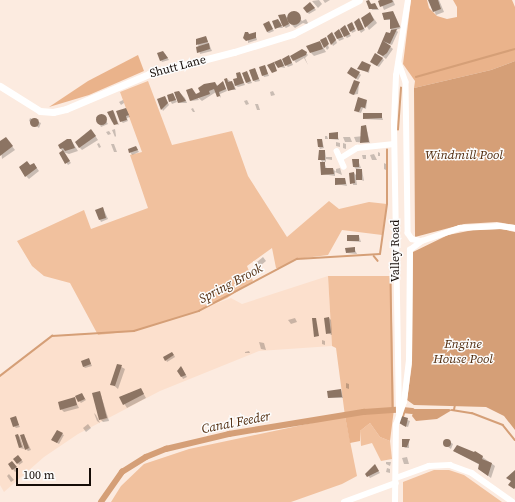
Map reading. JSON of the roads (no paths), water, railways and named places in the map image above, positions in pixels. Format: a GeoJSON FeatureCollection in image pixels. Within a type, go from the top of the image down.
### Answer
{"type":"FeatureCollection","features":[{"type":"Feature","properties":{"kind":"main road","name":"Shutt Lane"},"geometry":{"type":"LineString","coordinates":[[0,86],[40,111],[66,109],[149,74],[234,52],[293,34],[359,0]]}},
{"type":"Feature","properties":{"kind":"street","name":"Valley Road"},"geometry":{"type":"LineString","coordinates":[[395,502],[396,480],[394,445],[399,413],[394,144],[399,63],[408,0]]}},
{"type":"Feature","properties":{"kind":"street"},"geometry":{"type":"LineString","coordinates":[[399,63],[406,82],[408,233],[412,239],[422,241]]}},
{"type":"Feature","properties":{"kind":"street"},"geometry":{"type":"LineString","coordinates":[[341,158],[357,148],[394,144]]}},
{"type":"Feature","properties":{"kind":"street"},"geometry":{"type":"LineString","coordinates":[[337,151],[344,167]]}},
{"type":"Feature","properties":{"kind":"street"},"geometry":{"type":"LineString","coordinates":[[399,413],[404,402],[409,360],[409,256],[411,247],[422,241],[469,226],[515,228]]}},
{"type":"Feature","properties":{"kind":"street"},"geometry":{"type":"LineString","coordinates":[[347,501],[437,464],[450,466],[472,473],[513,502]]}},
{"type":"Feature","properties":{"kind":"water","name":"Windmill Pool"},"geometry":{"type":"Polygon","coordinates":[[[515,61],[515,225],[497,222],[464,224],[415,237],[414,88],[491,70],[515,61]]]}},
{"type":"Feature","properties":{"kind":"water","name":"Engine House Pool"},"geometry":{"type":"Polygon","coordinates":[[[502,229],[515,232],[515,430],[504,416],[486,407],[414,405],[407,400],[412,364],[413,252],[448,235],[473,230],[502,229]]]}},
{"type":"Feature","properties":{"kind":"water"},"geometry":{"type":"Polygon","coordinates":[[[414,409],[452,410],[437,419],[416,421],[412,416],[414,409]]]}},
{"type":"Feature","properties":{"kind":"waterway"},"geometry":{"type":"LineString","coordinates":[[416,77],[515,49]]}},
{"type":"Feature","properties":{"kind":"waterway"},"geometry":{"type":"LineString","coordinates":[[398,130],[401,88]]}},
{"type":"Feature","properties":{"kind":"waterway","name":"Spring Brook"},"geometry":{"type":"LineString","coordinates":[[0,376],[52,336],[134,331],[199,311],[297,259],[380,254],[387,204],[387,150]]}},
{"type":"Feature","properties":{"kind":"waterway"},"geometry":{"type":"LineString","coordinates":[[374,256],[378,261]]}},
{"type":"Feature","properties":{"kind":"waterway"},"geometry":{"type":"LineString","coordinates":[[391,279],[393,410]]}},
{"type":"Feature","properties":{"kind":"waterway"},"geometry":{"type":"LineString","coordinates":[[454,410],[455,405]]}},
{"type":"Feature","properties":{"kind":"waterway","name":"Canal Feeder"},"geometry":{"type":"LineString","coordinates":[[101,502],[122,472],[146,457],[166,449],[229,434],[364,412],[396,410]]}},
{"type":"Feature","properties":{"kind":"waterway","name":"Canal Feeder"},"geometry":{"type":"LineString","coordinates":[[403,410],[412,411]]}},
{"type":"Feature","properties":{"kind":"waterway","name":"Canal Feeder"},"geometry":{"type":"LineString","coordinates":[[403,417],[405,410]]}},
{"type":"Feature","properties":{"kind":"waterway"},"geometry":{"type":"LineString","coordinates":[[452,410],[472,413],[503,425],[515,440]]}}]}
